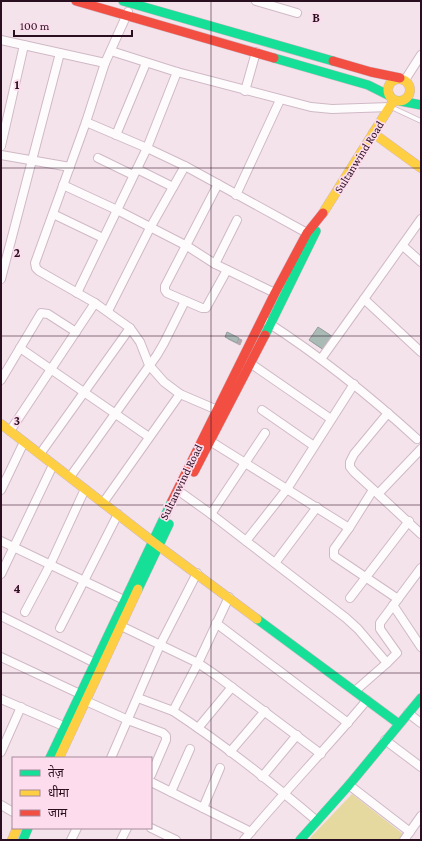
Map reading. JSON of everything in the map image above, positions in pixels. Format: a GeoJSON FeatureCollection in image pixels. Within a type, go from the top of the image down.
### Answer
{"type":"FeatureCollection","features":[{"type":"Feature","properties":{"kind":"main road"},"geometry":{"type":"LineString","coordinates":[[76,1],[368,85],[394,101],[421,105]]}},
{"type":"Feature","properties":{"kind":"main road"},"geometry":{"type":"LineString","coordinates":[[128,2],[142,4],[372,72],[404,80],[421,91]]}},
{"type":"Feature","properties":{"kind":"main road"},"geometry":{"type":"LineString","coordinates":[[395,79],[404,80],[410,88],[410,93],[408,97],[394,101],[388,91],[391,82],[395,79]]}},
{"type":"Feature","properties":{"kind":"main road","name":"Sultanwind Road"},"geometry":{"type":"LineString","coordinates":[[51,757],[69,728],[121,626],[155,543],[220,411],[275,293],[307,233],[323,213],[394,101]]}},
{"type":"Feature","properties":{"kind":"main road"},"geometry":{"type":"LineString","coordinates":[[374,133],[421,168]]}},
{"type":"Feature","properties":{"kind":"main road","name":"Sultanwind Road"},"geometry":{"type":"LineString","coordinates":[[83,698],[95,663],[124,600],[183,494],[210,441],[220,411],[250,363],[315,235],[323,213]]}},
{"type":"Feature","properties":{"kind":"main road"},"geometry":{"type":"LineString","coordinates":[[1,424],[155,543],[230,597],[399,724]]}},
{"type":"Feature","properties":{"kind":"main road"},"geometry":{"type":"LineString","coordinates":[[300,840],[349,785],[421,698]]}},
{"type":"Feature","properties":{"kind":"main road"},"geometry":{"type":"LineString","coordinates":[[59,757],[69,728]]}},
{"type":"Feature","properties":{"kind":"main road"},"geometry":{"type":"LineString","coordinates":[[12,840],[18,829]]}},
{"type":"Feature","properties":{"kind":"main road"},"geometry":{"type":"LineString","coordinates":[[23,840],[28,829]]}},
{"type":"Feature","properties":{"kind":"street"},"geometry":{"type":"LineString","coordinates":[[256,1],[298,13]]}},
{"type":"Feature","properties":{"kind":"street"},"geometry":{"type":"LineString","coordinates":[[128,2],[127,16],[105,63],[86,122],[35,263],[36,268],[108,311],[130,328],[140,342],[149,365],[164,382],[180,394],[220,411]]}},
{"type":"Feature","properties":{"kind":"street"},"geometry":{"type":"LineString","coordinates":[[1,40],[105,63]]}},
{"type":"Feature","properties":{"kind":"street"},"geometry":{"type":"LineString","coordinates":[[1,146],[24,45]]}},
{"type":"Feature","properties":{"kind":"street"},"geometry":{"type":"LineString","coordinates":[[111,51],[177,72],[280,100],[319,108],[340,109],[394,101]]}},
{"type":"Feature","properties":{"kind":"street"},"geometry":{"type":"LineString","coordinates":[[245,90],[256,52]]}},
{"type":"Feature","properties":{"kind":"street"},"geometry":{"type":"LineString","coordinates":[[1,278],[60,53]]}},
{"type":"Feature","properties":{"kind":"street"},"geometry":{"type":"LineString","coordinates":[[404,80],[420,58]]}},
{"type":"Feature","properties":{"kind":"street"},"geometry":{"type":"LineString","coordinates":[[116,135],[146,63]]}},
{"type":"Feature","properties":{"kind":"street"},"geometry":{"type":"LineString","coordinates":[[77,293],[147,148],[177,72]]}},
{"type":"Feature","properties":{"kind":"street"},"geometry":{"type":"LineString","coordinates":[[236,195],[280,100]]}},
{"type":"Feature","properties":{"kind":"street"},"geometry":{"type":"LineString","coordinates":[[86,122],[185,166],[307,233]]}},
{"type":"Feature","properties":{"kind":"street"},"geometry":{"type":"LineString","coordinates":[[1,155],[70,167]]}},
{"type":"Feature","properties":{"kind":"street"},"geometry":{"type":"LineString","coordinates":[[98,158],[173,187]]}},
{"type":"Feature","properties":{"kind":"street"},"geometry":{"type":"LineString","coordinates":[[108,311],[150,228],[185,166]]}},
{"type":"Feature","properties":{"kind":"street"},"geometry":{"type":"LineString","coordinates":[[218,184],[165,286],[165,290],[167,293],[204,309],[208,307],[227,270]]}},
{"type":"Feature","properties":{"kind":"street"},"geometry":{"type":"LineString","coordinates":[[63,186],[117,210],[186,246],[215,264],[275,293]]}},
{"type":"Feature","properties":{"kind":"street"},"geometry":{"type":"LineString","coordinates":[[53,214],[103,238]]}},
{"type":"Feature","properties":{"kind":"street"},"geometry":{"type":"LineString","coordinates":[[321,359],[421,219]]}},
{"type":"Feature","properties":{"kind":"street"},"geometry":{"type":"LineString","coordinates":[[215,264],[237,220]]}},
{"type":"Feature","properties":{"kind":"street"},"geometry":{"type":"LineString","coordinates":[[402,246],[421,262]]}},
{"type":"Feature","properties":{"kind":"street"},"geometry":{"type":"LineString","coordinates":[[364,299],[421,352]]}},
{"type":"Feature","properties":{"kind":"street"},"geometry":{"type":"LineString","coordinates":[[70,477],[164,343],[185,301]]}},
{"type":"Feature","properties":{"kind":"street"},"geometry":{"type":"LineString","coordinates":[[10,431],[95,303]]}},
{"type":"Feature","properties":{"kind":"street"},"geometry":{"type":"LineString","coordinates":[[1,380],[41,313],[48,314],[76,332]]}},
{"type":"Feature","properties":{"kind":"street"},"geometry":{"type":"LineString","coordinates":[[262,319],[321,359],[354,384],[419,438],[417,445],[421,449],[376,492],[334,549],[334,556],[366,578],[395,602],[421,647]]}},
{"type":"Feature","properties":{"kind":"street"},"geometry":{"type":"LineString","coordinates":[[40,454],[130,328]]}},
{"type":"Feature","properties":{"kind":"street"},"geometry":{"type":"LineString","coordinates":[[20,348],[149,437]]}},
{"type":"Feature","properties":{"kind":"street"},"geometry":{"type":"LineString","coordinates":[[250,363],[331,419]]}},
{"type":"Feature","properties":{"kind":"street"},"geometry":{"type":"LineString","coordinates":[[246,541],[287,489],[354,384]]}},
{"type":"Feature","properties":{"kind":"street"},"geometry":{"type":"LineString","coordinates":[[103,503],[180,394]]}},
{"type":"Feature","properties":{"kind":"street"},"geometry":{"type":"LineString","coordinates":[[262,410],[314,446]]}},
{"type":"Feature","properties":{"kind":"street"},"geometry":{"type":"LineString","coordinates":[[388,413],[354,454],[350,462],[350,467],[409,521],[421,534]]}},
{"type":"Feature","properties":{"kind":"street"},"geometry":{"type":"LineString","coordinates":[[212,514],[265,433]]}},
{"type":"Feature","properties":{"kind":"street"},"geometry":{"type":"LineString","coordinates":[[210,441],[349,528]]}},
{"type":"Feature","properties":{"kind":"street"},"geometry":{"type":"LineString","coordinates":[[1,490],[24,442]]}},
{"type":"Feature","properties":{"kind":"street"},"geometry":{"type":"LineString","coordinates":[[1,574],[53,465]]}},
{"type":"Feature","properties":{"kind":"street"},"geometry":{"type":"LineString","coordinates":[[25,612],[50,565],[86,489]]}},
{"type":"Feature","properties":{"kind":"street"},"geometry":{"type":"LineString","coordinates":[[183,494],[212,514],[354,625],[387,664]]}},
{"type":"Feature","properties":{"kind":"street"},"geometry":{"type":"LineString","coordinates":[[275,563],[317,507]]}},
{"type":"Feature","properties":{"kind":"street"},"geometry":{"type":"LineString","coordinates":[[60,628],[118,514]]}},
{"type":"Feature","properties":{"kind":"street"},"geometry":{"type":"LineString","coordinates":[[350,598],[409,521]]}},
{"type":"Feature","properties":{"kind":"street"},"geometry":{"type":"LineString","coordinates":[[1,542],[124,600]]}},
{"type":"Feature","properties":{"kind":"street"},"geometry":{"type":"LineString","coordinates":[[355,691],[396,655],[396,651],[379,625],[421,568]]}},
{"type":"Feature","properties":{"kind":"street"},"geometry":{"type":"LineString","coordinates":[[111,757],[160,645],[197,573]]}},
{"type":"Feature","properties":{"kind":"street"},"geometry":{"type":"LineString","coordinates":[[173,711],[230,597]]}},
{"type":"Feature","properties":{"kind":"street"},"geometry":{"type":"LineString","coordinates":[[1,616],[95,663]]}},
{"type":"Feature","properties":{"kind":"street"},"geometry":{"type":"LineString","coordinates":[[216,623],[348,723]]}},
{"type":"Feature","properties":{"kind":"street"},"geometry":{"type":"LineString","coordinates":[[121,626],[198,663],[265,711],[321,754]]}},
{"type":"Feature","properties":{"kind":"street"},"geometry":{"type":"LineString","coordinates":[[1,657],[128,720],[163,733],[166,736],[166,740],[152,773]]}},
{"type":"Feature","properties":{"kind":"street"},"geometry":{"type":"LineString","coordinates":[[198,728],[232,687]]}},
{"type":"Feature","properties":{"kind":"street"},"geometry":{"type":"LineString","coordinates":[[138,698],[173,711],[198,728],[285,794],[316,821]]}},
{"type":"Feature","properties":{"kind":"street"},"geometry":{"type":"LineString","coordinates":[[1,699],[69,728]]}},
{"type":"Feature","properties":{"kind":"street"},"geometry":{"type":"LineString","coordinates":[[244,840],[264,815],[321,754],[367,700]]}},
{"type":"Feature","properties":{"kind":"street"},"geometry":{"type":"LineString","coordinates":[[1,752],[21,708]]}},
{"type":"Feature","properties":{"kind":"street"},"geometry":{"type":"LineString","coordinates":[[230,752],[265,711]]}},
{"type":"Feature","properties":{"kind":"street"},"geometry":{"type":"LineString","coordinates":[[408,713],[421,724]]}},
{"type":"Feature","properties":{"kind":"street"},"geometry":{"type":"LineString","coordinates":[[262,777],[297,735]]}},
{"type":"Feature","properties":{"kind":"street"},"geometry":{"type":"LineString","coordinates":[[385,740],[421,767]]}},
{"type":"Feature","properties":{"kind":"street"},"geometry":{"type":"LineString","coordinates":[[171,792],[190,749]]}},
{"type":"Feature","properties":{"kind":"street"},"geometry":{"type":"LineString","coordinates":[[203,808],[220,768]]}},
{"type":"Feature","properties":{"kind":"street"},"geometry":{"type":"LineString","coordinates":[[152,782],[251,832]]}},
{"type":"Feature","properties":{"kind":"street"},"geometry":{"type":"LineString","coordinates":[[349,785],[410,832]]}},
{"type":"Feature","properties":{"kind":"street"},"geometry":{"type":"LineString","coordinates":[[1,805],[12,811]]}},
{"type":"Feature","properties":{"kind":"street"},"geometry":{"type":"LineString","coordinates":[[404,840],[421,816]]}},
{"type":"Feature","properties":{"kind":"street"},"geometry":{"type":"LineString","coordinates":[[152,828],[176,840]]}},
{"type":"Feature","properties":{"kind":"street"},"geometry":{"type":"LineString","coordinates":[[71,840],[76,829]]}},
{"type":"Feature","properties":{"kind":"street"},"geometry":{"type":"LineString","coordinates":[[121,840],[126,829]]}},
{"type":"Feature","properties":{"kind":"lane"},"geometry":{"type":"LineString","coordinates":[[394,101],[421,122]]}},
{"type":"Feature","properties":{"kind":"shaded area"},"geometry":{"type":"Polygon","coordinates":[[[352,794],[403,834],[399,840],[313,840],[310,838],[352,794]]]}},
{"type":"Feature","properties":{"kind":"building"},"geometry":{"type":"Polygon","coordinates":[[[318,327],[333,337],[324,350],[309,340],[318,327]]]}},
{"type":"Feature","properties":{"kind":"building"},"geometry":{"type":"Polygon","coordinates":[[[227,332],[239,338],[237,343],[225,337],[227,332]]]}},
{"type":"Feature","properties":{"kind":"traffic: fast"},"geometry":{"type":"LineString","coordinates":[[123,1],[333,61]]}},
{"type":"Feature","properties":{"kind":"traffic: fast"},"geometry":{"type":"LineString","coordinates":[[274,58],[368,85],[390,96]]}},
{"type":"Feature","properties":{"kind":"traffic: fast"},"geometry":{"type":"LineString","coordinates":[[400,101],[421,105]]}},
{"type":"Feature","properties":{"kind":"traffic: fast"},"geometry":{"type":"LineString","coordinates":[[265,335],[316,231]]}},
{"type":"Feature","properties":{"kind":"traffic: fast"},"geometry":{"type":"LineString","coordinates":[[50,757],[172,501]]}},
{"type":"Feature","properties":{"kind":"traffic: fast"},"geometry":{"type":"LineString","coordinates":[[138,589],[169,524]]}},
{"type":"Feature","properties":{"kind":"traffic: fast"},"geometry":{"type":"LineString","coordinates":[[257,619],[399,724]]}},
{"type":"Feature","properties":{"kind":"traffic: fast"},"geometry":{"type":"LineString","coordinates":[[300,840],[349,785],[421,698]]}},
{"type":"Feature","properties":{"kind":"traffic: fast"},"geometry":{"type":"LineString","coordinates":[[23,840],[28,829]]}},
{"type":"Feature","properties":{"kind":"traffic: slow"},"geometry":{"type":"LineString","coordinates":[[399,79],[407,82],[410,90],[407,98],[399,101],[391,98],[388,90],[391,82],[399,79]]}},
{"type":"Feature","properties":{"kind":"traffic: slow"},"geometry":{"type":"LineString","coordinates":[[323,213],[394,100]]}},
{"type":"Feature","properties":{"kind":"traffic: slow"},"geometry":{"type":"LineString","coordinates":[[373,133],[421,168]]}},
{"type":"Feature","properties":{"kind":"traffic: slow"},"geometry":{"type":"LineString","coordinates":[[1,424],[152,541],[257,619]]}},
{"type":"Feature","properties":{"kind":"traffic: slow"},"geometry":{"type":"LineString","coordinates":[[59,757],[138,589]]}},
{"type":"Feature","properties":{"kind":"traffic: slow"},"geometry":{"type":"LineString","coordinates":[[12,840],[17,829]]}},
{"type":"Feature","properties":{"kind":"traffic: jam"},"geometry":{"type":"LineString","coordinates":[[76,1],[274,58]]}},
{"type":"Feature","properties":{"kind":"traffic: jam"},"geometry":{"type":"LineString","coordinates":[[333,61],[371,72],[400,78]]}},
{"type":"Feature","properties":{"kind":"traffic: jam"},"geometry":{"type":"LineString","coordinates":[[172,501],[275,293],[307,233],[323,213]]}},
{"type":"Feature","properties":{"kind":"traffic: jam"},"geometry":{"type":"LineString","coordinates":[[194,472],[265,335]]}}]}
